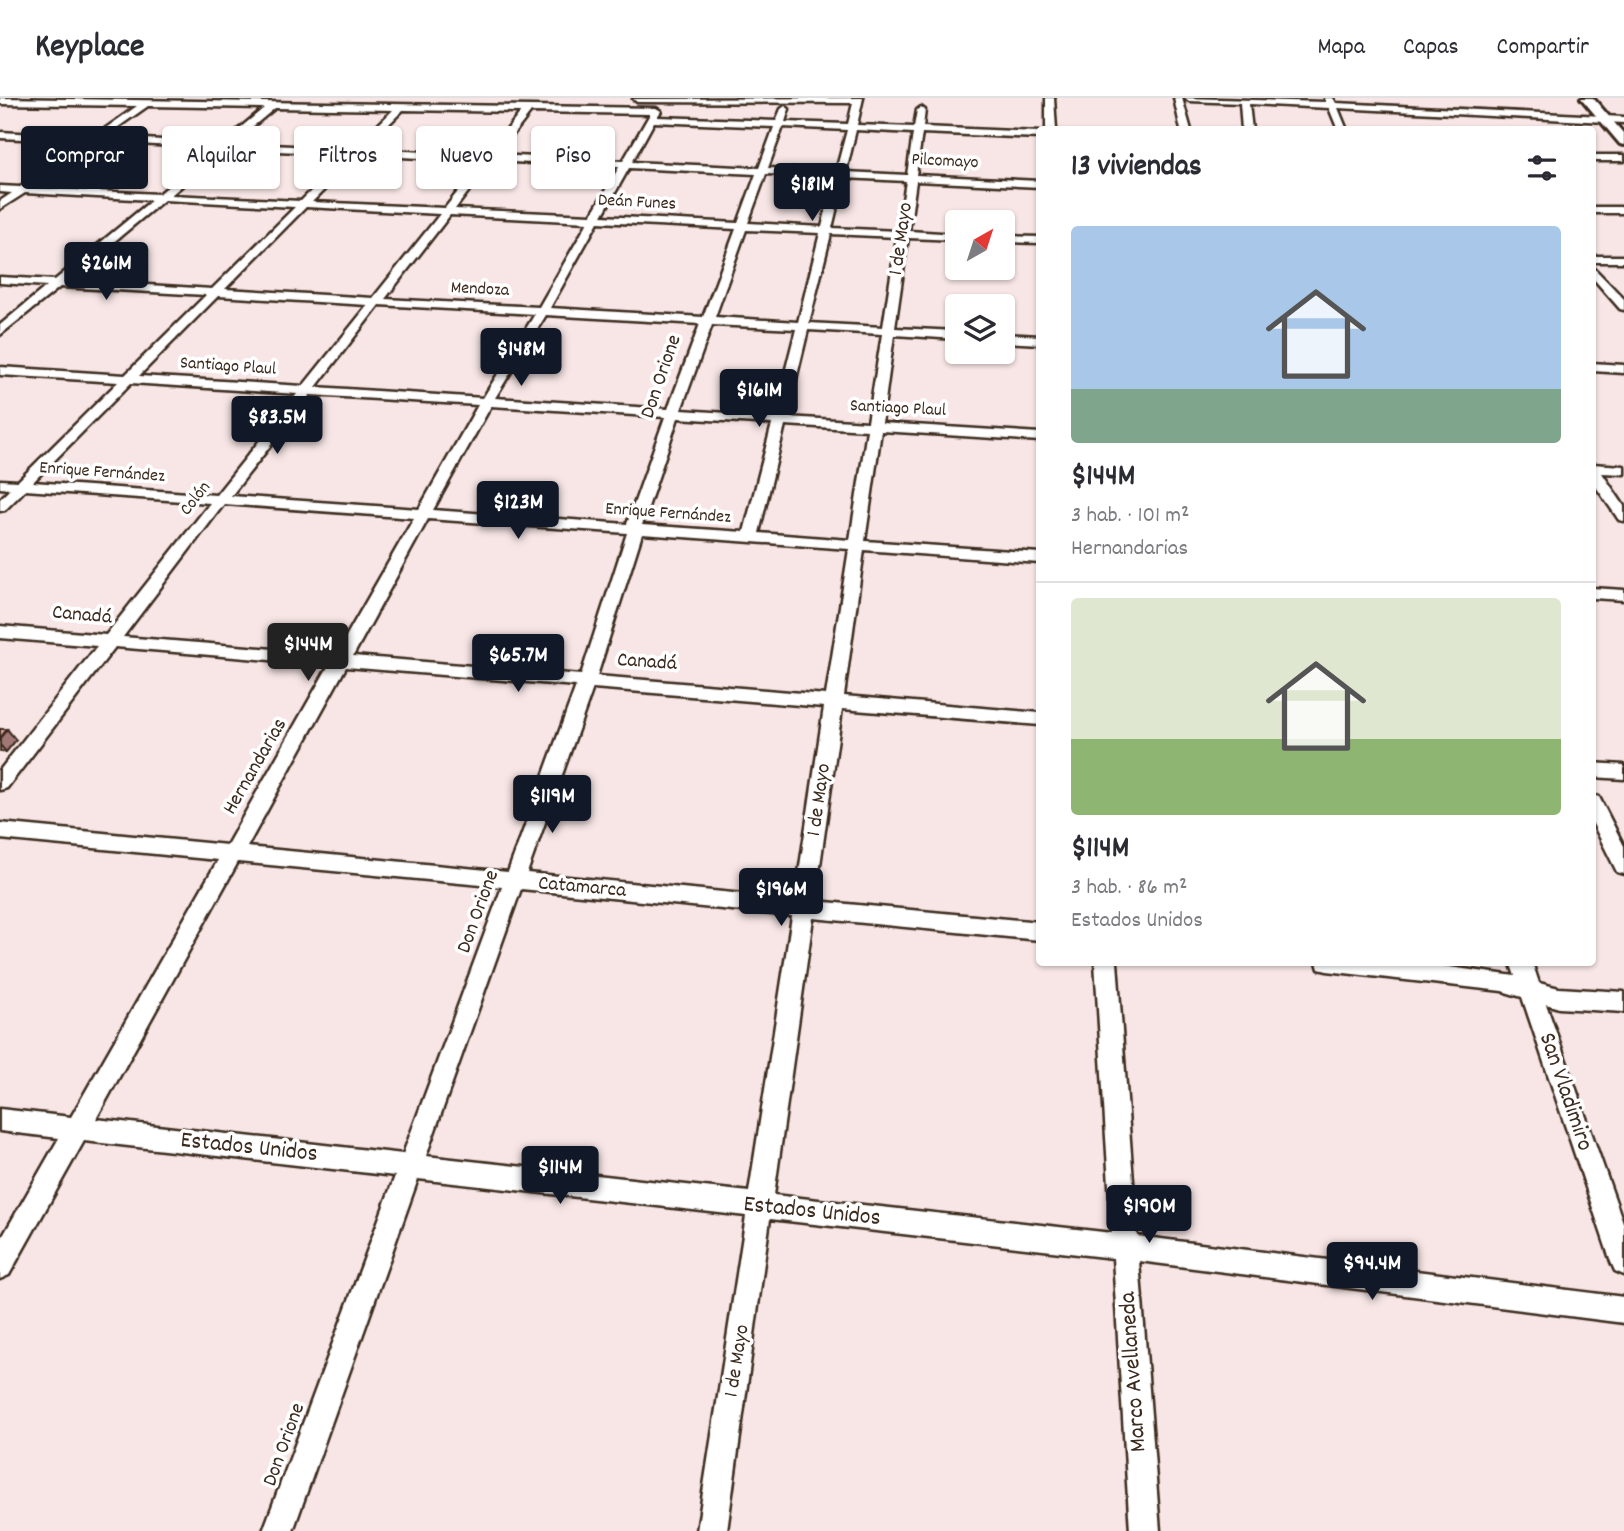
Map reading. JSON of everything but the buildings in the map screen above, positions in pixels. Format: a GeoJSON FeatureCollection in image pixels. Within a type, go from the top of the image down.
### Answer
{"type":"FeatureCollection","features":[{"type":"Feature","properties":{"kind":"main road"},"geometry":{"type":"LineString","coordinates":[[1587,98],[1624,141]]}},
{"type":"Feature","properties":{"kind":"street"},"geometry":{"type":"LineString","coordinates":[[1049,98],[1051,126]]}},
{"type":"Feature","properties":{"kind":"street"},"geometry":{"type":"LineString","coordinates":[[1178,98],[1185,126]]}},
{"type":"Feature","properties":{"kind":"street"},"geometry":{"type":"LineString","coordinates":[[1189,98],[1331,101],[1624,120]]}},
{"type":"Feature","properties":{"kind":"street"},"geometry":{"type":"LineString","coordinates":[[1462,98],[1478,120]]}},
{"type":"Feature","properties":{"kind":"street"},"geometry":{"type":"LineString","coordinates":[[622,99],[657,106],[787,108],[852,127],[1036,135]]}},
{"type":"Feature","properties":{"kind":"street"},"geometry":{"type":"LineString","coordinates":[[0,101],[149,100],[401,107],[787,108],[859,99],[750,539]]}},
{"type":"Feature","properties":{"kind":"street"},"geometry":{"type":"LineString","coordinates":[[1244,99],[1247,126]]}},
{"type":"Feature","properties":{"kind":"street"},"geometry":{"type":"LineString","coordinates":[[113,126],[149,100]]}},
{"type":"Feature","properties":{"kind":"street"},"geometry":{"type":"LineString","coordinates":[[1331,101],[1341,126]]}},
{"type":"Feature","properties":{"kind":"street"},"geometry":{"type":"LineString","coordinates":[[0,114],[20,102]]}},
{"type":"Feature","properties":{"kind":"street","name":"1 de Mayo"},"geometry":{"type":"LineString","coordinates":[[712,1531],[762,1206],[855,547],[922,103]]}},
{"type":"Feature","properties":{"kind":"street"},"geometry":{"type":"LineString","coordinates":[[247,126],[273,105]]}},
{"type":"Feature","properties":{"kind":"street","name":"Hernandarias"},"geometry":{"type":"LineString","coordinates":[[0,1266],[486,403],[542,312],[657,106]]}},
{"type":"Feature","properties":{"kind":"street"},"geometry":{"type":"LineString","coordinates":[[381,126],[401,107]]}},
{"type":"Feature","properties":{"kind":"street","name":"Colón"},"geometry":{"type":"LineString","coordinates":[[515,126],[529,108]]}},
{"type":"Feature","properties":{"kind":"street","name":"Don Orione"},"geometry":{"type":"LineString","coordinates":[[278,1531],[587,681],[635,538],[634,521],[787,108]]}},
{"type":"Feature","properties":{"kind":"street"},"geometry":{"type":"LineString","coordinates":[[0,135],[21,136]]}},
{"type":"Feature","properties":{"kind":"street"},"geometry":{"type":"LineString","coordinates":[[1596,158],[1624,158]]}},
{"type":"Feature","properties":{"kind":"street","name":"Pilcomayo"},"geometry":{"type":"LineString","coordinates":[[517,160],[1036,184]]}},
{"type":"Feature","properties":{"kind":"street","name":"Deán Funes"},"geometry":{"type":"LineString","coordinates":[[0,189],[945,236]]}},
{"type":"Feature","properties":{"kind":"street"},"geometry":{"type":"LineString","coordinates":[[0,331],[171,189]]}},
{"type":"Feature","properties":{"kind":"street"},"geometry":{"type":"LineString","coordinates":[[0,507],[317,189]]}},
{"type":"Feature","properties":{"kind":"street","name":"Colón"},"geometry":{"type":"LineString","coordinates":[[0,783],[464,189]]}},
{"type":"Feature","properties":{"kind":"street"},"geometry":{"type":"LineString","coordinates":[[0,206],[22,190]]}},
{"type":"Feature","properties":{"kind":"street"},"geometry":{"type":"LineString","coordinates":[[1596,210],[1624,210]]}},
{"type":"Feature","properties":{"kind":"street"},"geometry":{"type":"LineString","coordinates":[[1015,239],[1036,240]]}},
{"type":"Feature","properties":{"kind":"street"},"geometry":{"type":"LineString","coordinates":[[1596,259],[1624,259]]}},
{"type":"Feature","properties":{"kind":"street"},"geometry":{"type":"LineString","coordinates":[[1596,274],[1624,306]]}},
{"type":"Feature","properties":{"kind":"street","name":"Mendoza"},"geometry":{"type":"LineString","coordinates":[[0,280],[945,334]]}},
{"type":"Feature","properties":{"kind":"street"},"geometry":{"type":"LineString","coordinates":[[1015,339],[1036,340]]}},
{"type":"Feature","properties":{"kind":"street"},"geometry":{"type":"LineString","coordinates":[[1596,367],[1624,369]]}},
{"type":"Feature","properties":{"kind":"street","name":"Santiago Plaul"},"geometry":{"type":"LineString","coordinates":[[0,371],[1036,437]]}},
{"type":"Feature","properties":{"kind":"street"},"geometry":{"type":"LineString","coordinates":[[1596,468],[1624,470]]}},
{"type":"Feature","properties":{"kind":"street"},"geometry":{"type":"LineString","coordinates":[[1596,474],[1624,517]]}},
{"type":"Feature","properties":{"kind":"street","name":"Enrique Fernández"},"geometry":{"type":"LineString","coordinates":[[0,484],[855,547],[1036,558]]}},
{"type":"Feature","properties":{"kind":"street"},"geometry":{"type":"LineString","coordinates":[[1596,593],[1624,595]]}},
{"type":"Feature","properties":{"kind":"street","name":"Canadá"},"geometry":{"type":"LineString","coordinates":[[0,632],[1036,719]]}},
{"type":"Feature","properties":{"kind":"street"},"geometry":{"type":"LineString","coordinates":[[1596,770],[1624,772]]}},
{"type":"Feature","properties":{"kind":"street"},"geometry":{"type":"LineString","coordinates":[[1596,810],[1624,866]]}},
{"type":"Feature","properties":{"kind":"street","name":"Catamarca"},"geometry":{"type":"LineString","coordinates":[[0,831],[1036,931]]}},
{"type":"Feature","properties":{"kind":"street","name":"Marco Avellaneda"},"geometry":{"type":"LineString","coordinates":[[1106,966],[1144,1531]]}},
{"type":"Feature","properties":{"kind":"street"},"geometry":{"type":"LineString","coordinates":[[1362,966],[1502,982],[1559,998],[1624,1002]]}},
{"type":"Feature","properties":{"kind":"street","name":"San Vladimiro"},"geometry":{"type":"LineString","coordinates":[[1522,966],[1624,1262]]}},
{"type":"Feature","properties":{"kind":"street","name":"Estados Unidos"},"geometry":{"type":"LineString","coordinates":[[0,1120],[1126,1247],[1624,1310]]}}]}
